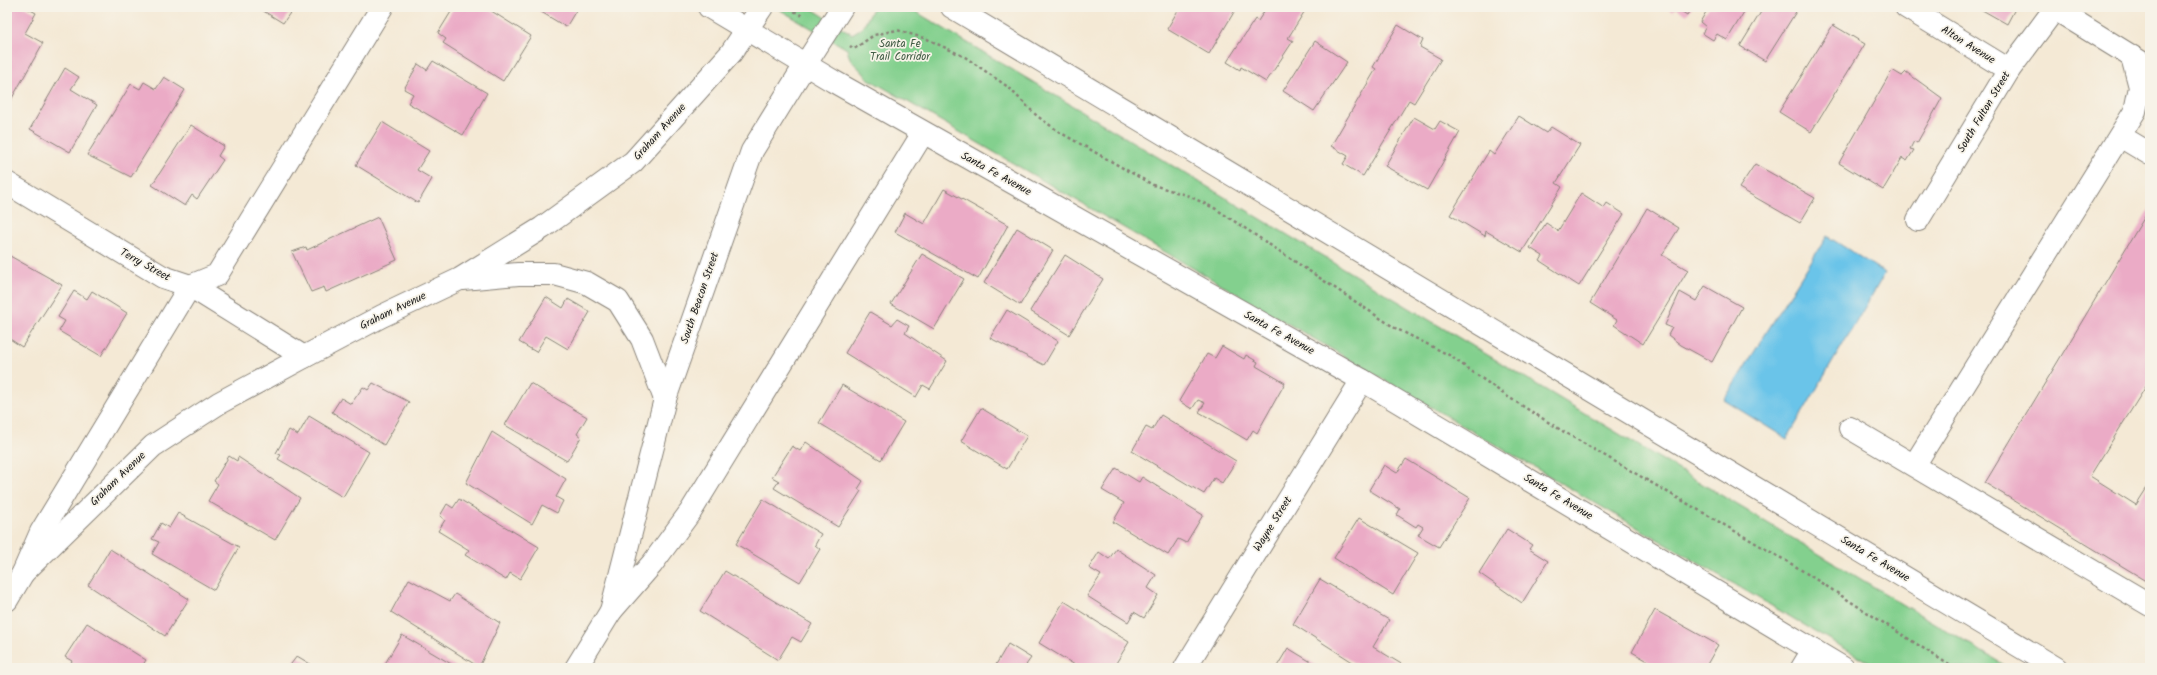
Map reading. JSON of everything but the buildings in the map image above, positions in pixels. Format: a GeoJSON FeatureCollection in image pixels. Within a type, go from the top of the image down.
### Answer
{"type":"FeatureCollection","features":[{"type":"Feature","properties":{"kind":"street"},"geometry":{"type":"LineString","coordinates":[[190,286],[218,275],[382,7]]}},
{"type":"Feature","properties":{"kind":"street","name":"Santa Fe Avenue"},"geometry":{"type":"LineString","coordinates":[[709,7],[923,133],[1362,380],[1843,668]]}},
{"type":"Feature","properties":{"kind":"street"},"geometry":{"type":"LineString","coordinates":[[747,30],[762,7]]}},
{"type":"Feature","properties":{"kind":"street","name":"South Beacon Street"},"geometry":{"type":"LineString","coordinates":[[610,611],[665,399],[752,151],[804,64],[842,7]]}},
{"type":"Feature","properties":{"kind":"street","name":"Santa Fe Avenue"},"geometry":{"type":"LineString","coordinates":[[952,7],[2056,668]]}},
{"type":"Feature","properties":{"kind":"street","name":"Alton Avenue"},"geometry":{"type":"LineString","coordinates":[[1906,7],[2009,70]]}},
{"type":"Feature","properties":{"kind":"street"},"geometry":{"type":"LineString","coordinates":[[2055,8],[2150,68]]}},
{"type":"Feature","properties":{"kind":"street","name":"South Fulton Street"},"geometry":{"type":"LineString","coordinates":[[1918,220],[2009,70],[2055,8]]}},
{"type":"Feature","properties":{"kind":"street","name":"Graham Avenue"},"geometry":{"type":"LineString","coordinates":[[23,573],[153,446],[219,403],[304,357],[382,316],[460,280],[542,228],[633,162],[731,53],[747,30]]}},
{"type":"Feature","properties":{"kind":"street"},"geometry":{"type":"LineString","coordinates":[[1915,464],[2135,111],[2140,87],[2132,57]]}},
{"type":"Feature","properties":{"kind":"street","name":"South Beacon Street"},"geometry":{"type":"LineString","coordinates":[[576,668],[610,611],[652,564],[690,511],[923,133]]}},
{"type":"Feature","properties":{"kind":"street"},"geometry":{"type":"LineString","coordinates":[[2120,136],[2150,154]]}},
{"type":"Feature","properties":{"kind":"street","name":"Terry Street"},"geometry":{"type":"LineString","coordinates":[[7,183],[163,277],[190,286],[304,357]]}},
{"type":"Feature","properties":{"kind":"street"},"geometry":{"type":"LineString","coordinates":[[460,280],[518,274],[554,274],[587,283],[618,301],[642,339],[665,399]]}},
{"type":"Feature","properties":{"kind":"street","name":"Graham Avenue"},"geometry":{"type":"LineString","coordinates":[[7,600],[23,573],[41,532],[190,286]]}},
{"type":"Feature","properties":{"kind":"street","name":"Wayne Street"},"geometry":{"type":"LineString","coordinates":[[1185,668],[1362,380]]}},
{"type":"Feature","properties":{"kind":"street"},"geometry":{"type":"LineString","coordinates":[[1850,428],[1915,464],[2150,605]]}},
{"type":"Feature","properties":{"kind":"street"},"geometry":{"type":"LineString","coordinates":[[1802,668],[1813,650]]}},
{"type":"Feature","properties":{"kind":"path"},"geometry":{"type":"LineString","coordinates":[[854,49],[874,35],[896,30],[927,38],[965,57],[1008,86],[1037,116],[1061,133],[1153,185],[1189,196],[1216,209],[1396,328],[1449,355],[1505,395],[1564,432],[1795,566],[1954,668]]}},
{"type":"Feature","properties":{"kind":"green space","name":"Santa Fe Trail Corridor"},"geometry":{"type":"Polygon","coordinates":[[[775,7],[809,7],[852,34],[862,28],[874,7],[908,7],[2009,668],[1878,668],[867,78],[850,58],[847,49],[775,7]]]}},
{"type":"Feature","properties":{"kind":"water"},"geometry":{"type":"Polygon","coordinates":[[[1827,236],[1885,273],[1787,439],[1724,400],[1827,236]]]}}]}
